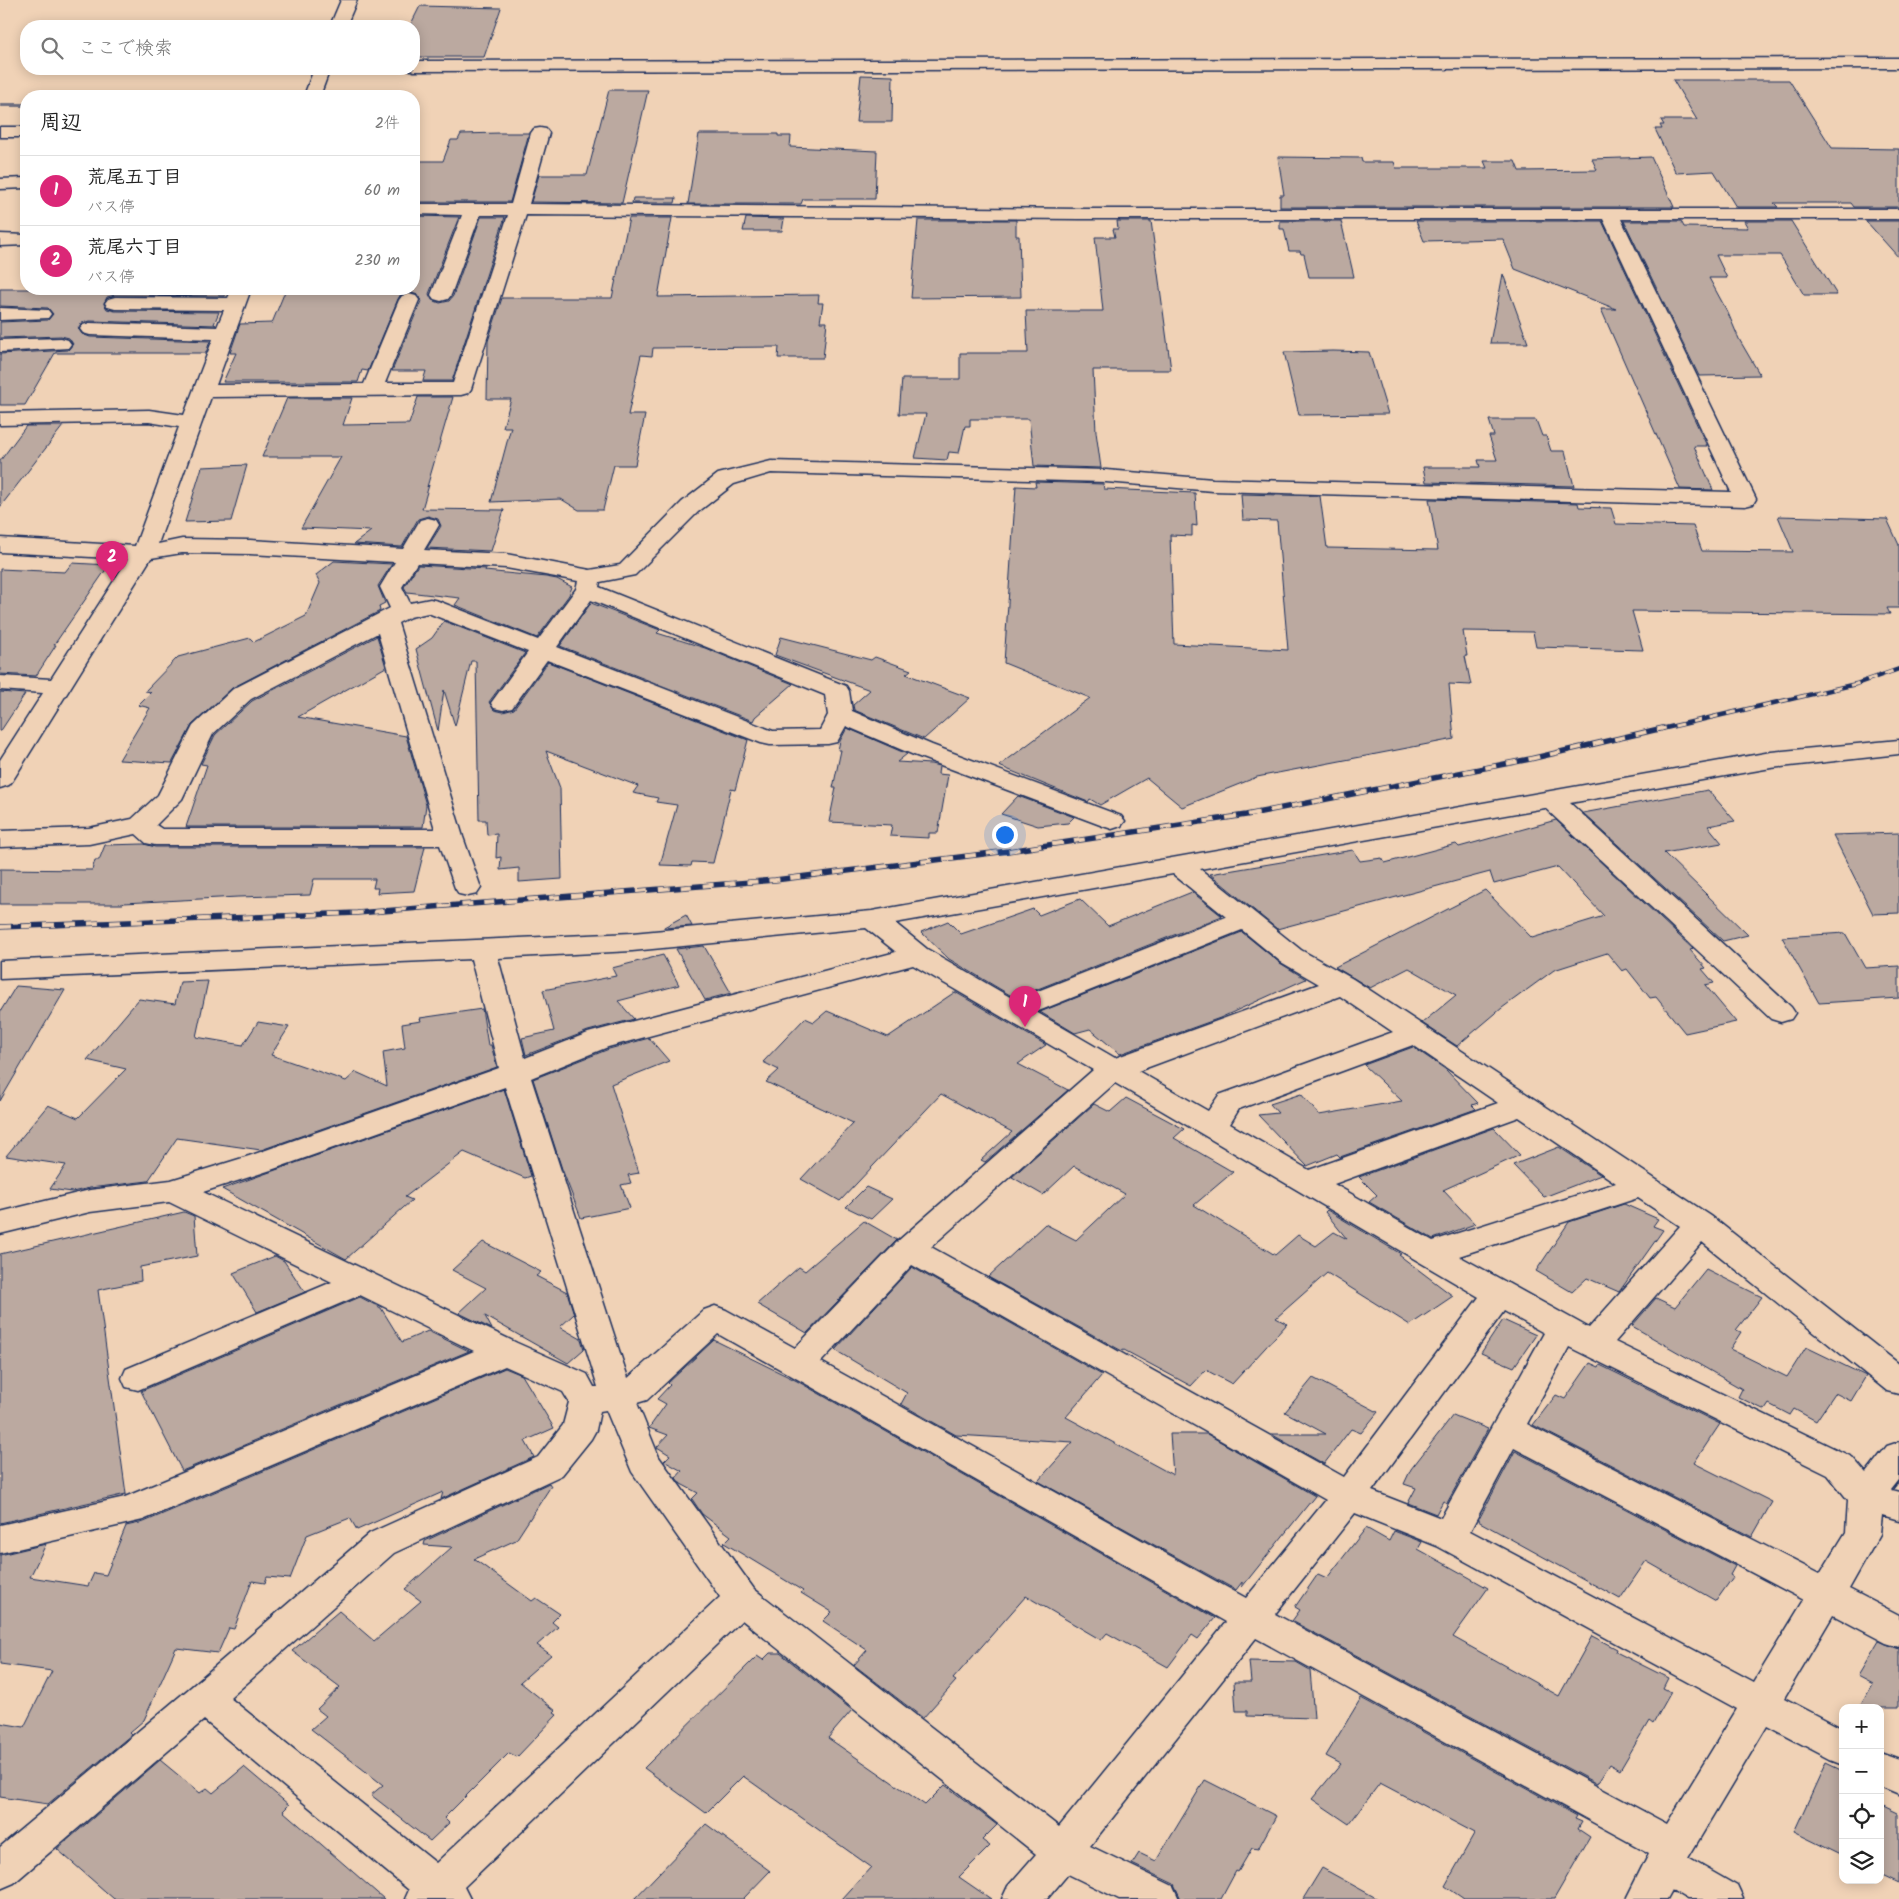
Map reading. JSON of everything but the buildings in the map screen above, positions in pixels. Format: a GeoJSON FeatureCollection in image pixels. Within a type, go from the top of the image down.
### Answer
{"type":"FeatureCollection","features":[{"type":"Feature","properties":{"kind":"street"},"geometry":{"type":"LineString","coordinates":[[340,20],[348,0]]}},
{"type":"Feature","properties":{"kind":"street"},"geometry":{"type":"LineString","coordinates":[[420,66],[1899,63]]}},
{"type":"Feature","properties":{"kind":"street"},"geometry":{"type":"LineString","coordinates":[[314,90],[320,75]]}},
{"type":"Feature","properties":{"kind":"street"},"geometry":{"type":"LineString","coordinates":[[0,132],[11,117]]}},
{"type":"Feature","properties":{"kind":"street"},"geometry":{"type":"LineString","coordinates":[[0,132],[20,132]]}},
{"type":"Feature","properties":{"kind":"street"},"geometry":{"type":"LineString","coordinates":[[202,391],[461,389],[519,209],[540,134]]}},
{"type":"Feature","properties":{"kind":"street"},"geometry":{"type":"LineString","coordinates":[[0,184],[20,183]]}},
{"type":"Feature","properties":{"kind":"street"},"geometry":{"type":"LineString","coordinates":[[420,209],[1080,214],[1899,214]]}},
{"type":"Feature","properties":{"kind":"street"},"geometry":{"type":"LineString","coordinates":[[441,294],[473,209]]}},
{"type":"Feature","properties":{"kind":"street"},"geometry":{"type":"LineString","coordinates":[[503,703],[589,584],[628,570],[690,507],[726,479],[771,467],[1106,476],[1213,485],[1745,500],[1650,297],[1608,214]]}},
{"type":"Feature","properties":{"kind":"street"},"geometry":{"type":"LineString","coordinates":[[0,240],[20,240]]}},
{"type":"Feature","properties":{"kind":"street"},"geometry":{"type":"LineString","coordinates":[[0,780],[143,553],[190,422],[238,297],[115,303]]}},
{"type":"Feature","properties":{"kind":"street"},"geometry":{"type":"LineString","coordinates":[[372,390],[410,300]]}},
{"type":"Feature","properties":{"kind":"street"},"geometry":{"type":"LineString","coordinates":[[0,314],[42,314]]}},
{"type":"Feature","properties":{"kind":"street"},"geometry":{"type":"LineString","coordinates":[[90,329],[225,333]]}},
{"type":"Feature","properties":{"kind":"street"},"geometry":{"type":"LineString","coordinates":[[0,346],[61,344]]}},
{"type":"Feature","properties":{"kind":"street"},"geometry":{"type":"LineString","coordinates":[[0,419],[148,416],[190,422]]}},
{"type":"Feature","properties":{"kind":"street"},"geometry":{"type":"LineString","coordinates":[[428,525],[391,586],[395,615],[450,837],[468,888]]}},
{"type":"Feature","properties":{"kind":"street"},"geometry":{"type":"LineString","coordinates":[[0,545],[143,553],[192,546],[250,547],[506,561],[589,584],[837,691],[840,715],[828,737],[770,738],[430,606],[395,615],[242,694],[202,731],[170,799],[140,826],[89,836],[0,839]]}},
{"type":"Feature","properties":{"kind":"street"},"geometry":{"type":"LineString","coordinates":[[0,683],[58,687]]}},
{"type":"Feature","properties":{"kind":"street"},"geometry":{"type":"LineString","coordinates":[[840,715],[923,750],[1112,821]]}},
{"type":"Feature","properties":{"kind":"street"},"geometry":{"type":"LineString","coordinates":[[0,970],[632,942],[872,919],[1771,760],[1899,747]]}},
{"type":"Feature","properties":{"kind":"street"},"geometry":{"type":"LineString","coordinates":[[1551,799],[1781,1013]]}},
{"type":"Feature","properties":{"kind":"street"},"geometry":{"type":"LineString","coordinates":[[140,826],[154,837],[450,837]]}},
{"type":"Feature","properties":{"kind":"street"},"geometry":{"type":"LineString","coordinates":[[1180,866],[1291,956],[1343,985],[1700,1224],[1899,1382]]}},
{"type":"Feature","properties":{"kind":"street"},"geometry":{"type":"LineString","coordinates":[[872,919],[918,955],[1499,1294],[1593,1345],[1840,1466],[1883,1502]]}},
{"type":"Feature","properties":{"kind":"street"},"geometry":{"type":"LineString","coordinates":[[1013,1011],[1246,919]]}},
{"type":"Feature","properties":{"kind":"street"},"geometry":{"type":"LineString","coordinates":[[482,950],[602,1399],[644,1463],[742,1599],[1062,1852],[1159,1899]]}},
{"type":"Feature","properties":{"kind":"street"},"geometry":{"type":"LineString","coordinates":[[0,1222],[90,1201],[173,1191],[260,1163],[515,1073],[598,1040],[918,955]]}},
{"type":"Feature","properties":{"kind":"street"},"geometry":{"type":"LineString","coordinates":[[799,1365],[909,1249],[1113,1069],[1343,985]]}},
{"type":"Feature","properties":{"kind":"street"},"geometry":{"type":"LineString","coordinates":[[1212,1127],[1229,1102],[1415,1034]]}},
{"type":"Feature","properties":{"kind":"street"},"geometry":{"type":"LineString","coordinates":[[1307,1182],[1523,1105]]}},
{"type":"Feature","properties":{"kind":"street"},"geometry":{"type":"LineString","coordinates":[[1430,1254],[1642,1185]]}},
{"type":"Feature","properties":{"kind":"street"},"geometry":{"type":"LineString","coordinates":[[173,1191],[575,1384],[602,1399]]}},
{"type":"Feature","properties":{"kind":"street"},"geometry":{"type":"LineString","coordinates":[[1593,1345],[1700,1224]]}},
{"type":"Feature","properties":{"kind":"street"},"geometry":{"type":"LineString","coordinates":[[909,1249],[1349,1496],[1449,1536],[1839,1746]]}},
{"type":"Feature","properties":{"kind":"street"},"geometry":{"type":"LineString","coordinates":[[138,1378],[360,1282]]}},
{"type":"Feature","properties":{"kind":"street"},"geometry":{"type":"LineString","coordinates":[[1022,1899],[1349,1496],[1499,1294]]}},
{"type":"Feature","properties":{"kind":"street"},"geometry":{"type":"LineString","coordinates":[[0,1871],[204,1698],[382,1543],[550,1466],[602,1399],[634,1391],[715,1318],[1251,1618],[1669,1856],[1724,1899]]}},
{"type":"Feature","properties":{"kind":"street"},"geometry":{"type":"LineString","coordinates":[[1449,1536],[1563,1329]]}},
{"type":"Feature","properties":{"kind":"street"},"geometry":{"type":"LineString","coordinates":[[0,1539],[130,1510],[506,1352]]}},
{"type":"Feature","properties":{"kind":"street"},"geometry":{"type":"LineString","coordinates":[[1507,1429],[1899,1632]]}},
{"type":"Feature","properties":{"kind":"street"},"geometry":{"type":"LineString","coordinates":[[1646,1899],[1669,1856],[1760,1702],[1883,1502],[1899,1455]]}},
{"type":"Feature","properties":{"kind":"street"},"geometry":{"type":"LineString","coordinates":[[204,1698],[437,1895],[742,1599]]}},
{"type":"Feature","properties":{"kind":"street"},"geometry":{"type":"LineString","coordinates":[[1884,1770],[1899,1778]]}},
{"type":"Feature","properties":{"kind":"waterway"},"geometry":{"type":"LineString","coordinates":[[0,105],[20,105]]}},
{"type":"Feature","properties":{"kind":"railway"},"geometry":{"type":"LineString","coordinates":[[1657,730],[1856,684],[1899,669]]}},
{"type":"Feature","properties":{"kind":"railway"},"geometry":{"type":"LineString","coordinates":[[0,927],[357,913],[775,880],[1008,851],[1246,815],[1530,759],[1663,728]]}},
{"type":"Feature","properties":{"kind":"place","name":"荒尾六丁目"},"geometry":{"type":"Point","coordinates":[112,582]}},
{"type":"Feature","properties":{"kind":"place","name":"荒尾五丁目"},"geometry":{"type":"Point","coordinates":[1025,1027]}}]}
